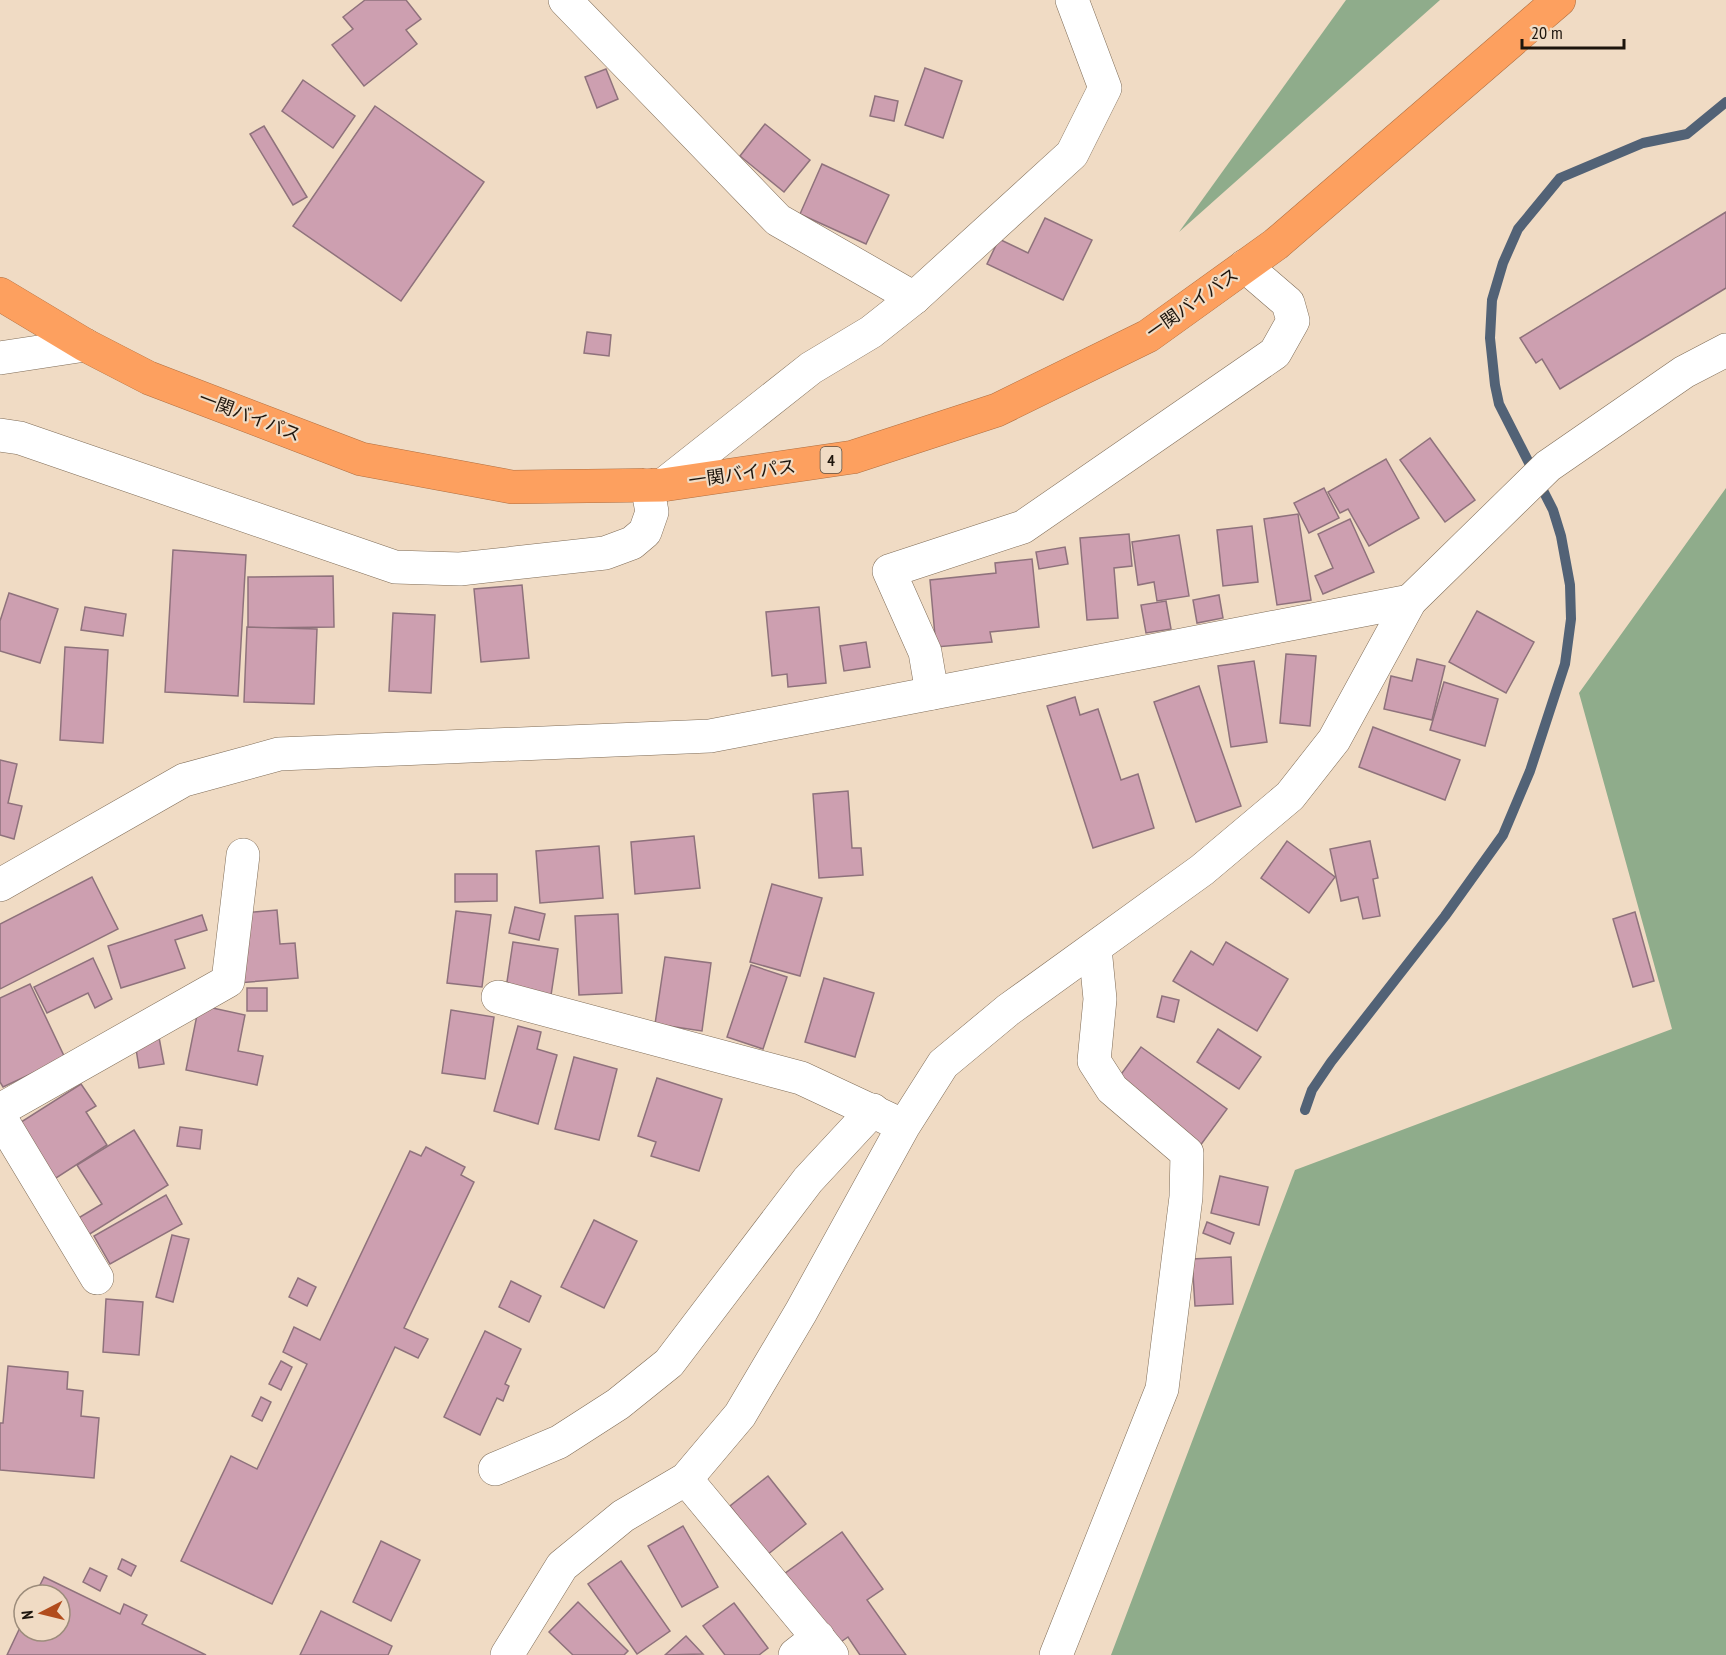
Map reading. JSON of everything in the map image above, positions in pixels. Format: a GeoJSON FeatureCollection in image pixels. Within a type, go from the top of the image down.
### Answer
{"type":"FeatureCollection","features":[{"type":"Feature","properties":{"kind":"highway","name":"一関バイパス"},"geometry":{"type":"LineString","coordinates":[[0,294],[85,345],[149,378],[361,459],[512,487],[655,485],[853,457],[997,410],[1148,336],[1276,244],[1559,0]]}},
{"type":"Feature","properties":{"kind":"street"},"geometry":{"type":"LineString","coordinates":[[565,0],[778,220],[914,298]]}},
{"type":"Feature","properties":{"kind":"street"},"geometry":{"type":"LineString","coordinates":[[0,435],[20,438],[395,567],[460,569],[605,553],[632,543],[645,532],[652,512],[655,485],[811,368],[871,332],[914,298],[1072,154],[1105,88],[1072,0]]}},
{"type":"Feature","properties":{"kind":"street"},"geometry":{"type":"LineString","coordinates":[[932,693],[926,652],[889,571],[1023,527],[1275,353],[1293,321],[1288,303],[1245,266]]}},
{"type":"Feature","properties":{"kind":"street"},"geometry":{"type":"LineString","coordinates":[[0,357],[85,345]]}},
{"type":"Feature","properties":{"kind":"street"},"geometry":{"type":"LineString","coordinates":[[507,1655],[562,1566],[623,1516],[686,1479],[740,1415],[801,1312],[903,1127],[943,1064],[1008,1010],[1202,870],[1290,796],[1334,740],[1410,602],[1548,466],[1684,372],[1726,350]]}},
{"type":"Feature","properties":{"kind":"street"},"geometry":{"type":"LineString","coordinates":[[0,885],[184,780],[279,754],[710,736],[1410,602]]}},
{"type":"Feature","properties":{"kind":"street"},"geometry":{"type":"LineString","coordinates":[[0,1110],[228,981],[243,855]]}},
{"type":"Feature","properties":{"kind":"street"},"geometry":{"type":"LineString","coordinates":[[1056,1655],[1162,1389],[1186,1197],[1187,1153],[1112,1089],[1095,1061],[1101,999],[1095,948]]}},
{"type":"Feature","properties":{"kind":"street"},"geometry":{"type":"LineString","coordinates":[[498,997],[801,1078],[873,1110],[903,1127]]}},
{"type":"Feature","properties":{"kind":"street"},"geometry":{"type":"LineString","coordinates":[[495,1469],[559,1442],[618,1404],[669,1363],[808,1180],[873,1110]]}},
{"type":"Feature","properties":{"kind":"street"},"geometry":{"type":"LineString","coordinates":[[0,1118],[97,1278]]}},
{"type":"Feature","properties":{"kind":"street"},"geometry":{"type":"LineString","coordinates":[[686,1479],[815,1649]]}},
{"type":"Feature","properties":{"kind":"green space"},"geometry":{"type":"Polygon","coordinates":[[[1346,0],[1440,0],[1179,232],[1346,0]]]}},
{"type":"Feature","properties":{"kind":"green space"},"geometry":{"type":"Polygon","coordinates":[[[1726,488],[1726,1655],[1111,1655],[1295,1170],[1672,1029],[1579,693],[1726,488]]]}},
{"type":"Feature","properties":{"kind":"building"},"geometry":{"type":"Polygon","coordinates":[[[365,0],[406,0],[421,19],[406,30],[417,44],[364,86],[332,45],[353,29],[343,17],[365,0]]]}},
{"type":"Feature","properties":{"kind":"building"},"geometry":{"type":"Polygon","coordinates":[[[925,68],[962,81],[943,138],[905,125],[925,68]]]}},
{"type":"Feature","properties":{"kind":"building"},"geometry":{"type":"Polygon","coordinates":[[[606,69],[618,99],[597,108],[585,77],[606,69]]]}},
{"type":"Feature","properties":{"kind":"building"},"geometry":{"type":"Polygon","coordinates":[[[303,80],[355,116],[333,148],[282,111],[303,80]]]}},
{"type":"Feature","properties":{"kind":"building"},"geometry":{"type":"Polygon","coordinates":[[[875,96],[898,101],[894,121],[870,116],[875,96]]]}},
{"type":"Feature","properties":{"kind":"building"},"geometry":{"type":"Polygon","coordinates":[[[375,106],[484,182],[401,301],[293,226],[375,106]]]}},
{"type":"Feature","properties":{"kind":"building"},"geometry":{"type":"Polygon","coordinates":[[[765,124],[810,160],[784,192],[740,156],[765,124]]]}},
{"type":"Feature","properties":{"kind":"building"},"geometry":{"type":"Polygon","coordinates":[[[264,126],[307,197],[293,205],[250,134],[264,126]]]}},
{"type":"Feature","properties":{"kind":"building"},"geometry":{"type":"Polygon","coordinates":[[[822,164],[889,195],[866,244],[800,214],[822,164]]]}},
{"type":"Feature","properties":{"kind":"building"},"geometry":{"type":"Polygon","coordinates":[[[1726,212],[1726,288],[1560,389],[1542,359],[1536,363],[1520,338],[1726,212]]]}},
{"type":"Feature","properties":{"kind":"building"},"geometry":{"type":"Polygon","coordinates":[[[1045,218],[1092,240],[1063,300],[987,264],[999,239],[1028,253],[1045,218]]]}},
{"type":"Feature","properties":{"kind":"building"},"geometry":{"type":"Polygon","coordinates":[[[587,332],[611,335],[609,356],[584,353],[587,332]]]}},
{"type":"Feature","properties":{"kind":"building"},"geometry":{"type":"Polygon","coordinates":[[[1430,438],[1475,500],[1445,522],[1400,460],[1430,438]]]}},
{"type":"Feature","properties":{"kind":"building"},"geometry":{"type":"Polygon","coordinates":[[[1386,459],[1419,518],[1369,546],[1348,509],[1340,513],[1328,492],[1386,459]]]}},
{"type":"Feature","properties":{"kind":"building"},"geometry":{"type":"Polygon","coordinates":[[[1324,488],[1339,518],[1309,533],[1294,503],[1324,488]]]}},
{"type":"Feature","properties":{"kind":"building"},"geometry":{"type":"Polygon","coordinates":[[[1298,514],[1311,600],[1277,605],[1264,519],[1298,514]]]}},
{"type":"Feature","properties":{"kind":"building"},"geometry":{"type":"Polygon","coordinates":[[[1350,519],[1374,572],[1323,594],[1315,576],[1333,568],[1318,534],[1350,519]]]}},
{"type":"Feature","properties":{"kind":"building"},"geometry":{"type":"Polygon","coordinates":[[[1252,526],[1258,582],[1223,586],[1217,530],[1252,526]]]}},
{"type":"Feature","properties":{"kind":"building"},"geometry":{"type":"Polygon","coordinates":[[[1129,534],[1132,566],[1114,568],[1118,618],[1087,620],[1080,538],[1129,534]]]}},
{"type":"Feature","properties":{"kind":"building"},"geometry":{"type":"Polygon","coordinates":[[[1179,535],[1189,596],[1157,601],[1154,582],[1138,585],[1132,542],[1179,535]]]}},
{"type":"Feature","properties":{"kind":"building"},"geometry":{"type":"Polygon","coordinates":[[[1065,547],[1068,564],[1039,569],[1036,552],[1065,547]]]}},
{"type":"Feature","properties":{"kind":"building"},"geometry":{"type":"Polygon","coordinates":[[[173,550],[246,555],[238,696],[165,692],[173,550]]]}},
{"type":"Feature","properties":{"kind":"building"},"geometry":{"type":"Polygon","coordinates":[[[1032,559],[1039,627],[990,632],[992,642],[936,647],[930,580],[996,573],[995,563],[1032,559]]]}},
{"type":"Feature","properties":{"kind":"building"},"geometry":{"type":"Polygon","coordinates":[[[333,576],[334,627],[248,628],[248,577],[333,576]]]}},
{"type":"Feature","properties":{"kind":"building"},"geometry":{"type":"Polygon","coordinates":[[[522,585],[529,658],[481,662],[474,589],[522,585]]]}},
{"type":"Feature","properties":{"kind":"building"},"geometry":{"type":"Polygon","coordinates":[[[9,593],[58,609],[40,663],[0,651],[0,621],[9,593]]]}},
{"type":"Feature","properties":{"kind":"building"},"geometry":{"type":"Polygon","coordinates":[[[1219,595],[1223,618],[1197,623],[1193,600],[1219,595]]]}},
{"type":"Feature","properties":{"kind":"building"},"geometry":{"type":"Polygon","coordinates":[[[1166,601],[1171,629],[1146,633],[1141,605],[1166,601]]]}},
{"type":"Feature","properties":{"kind":"building"},"geometry":{"type":"Polygon","coordinates":[[[85,607],[126,614],[123,636],[81,630],[85,607]]]}},
{"type":"Feature","properties":{"kind":"building"},"geometry":{"type":"Polygon","coordinates":[[[819,607],[826,683],[788,687],[787,674],[772,676],[766,612],[819,607]]]}},
{"type":"Feature","properties":{"kind":"building"},"geometry":{"type":"Polygon","coordinates":[[[1477,611],[1534,642],[1506,693],[1449,662],[1477,611]]]}},
{"type":"Feature","properties":{"kind":"building"},"geometry":{"type":"Polygon","coordinates":[[[393,613],[435,615],[431,693],[389,691],[393,613]]]}},
{"type":"Feature","properties":{"kind":"building"},"geometry":{"type":"Polygon","coordinates":[[[247,627],[317,629],[314,704],[244,702],[247,627]]]}},
{"type":"Feature","properties":{"kind":"building"},"geometry":{"type":"Polygon","coordinates":[[[866,642],[870,667],[844,671],[840,646],[866,642]]]}},
{"type":"Feature","properties":{"kind":"building"},"geometry":{"type":"Polygon","coordinates":[[[65,647],[108,650],[103,743],[60,740],[65,647]]]}},
{"type":"Feature","properties":{"kind":"building"},"geometry":{"type":"Polygon","coordinates":[[[1286,654],[1316,656],[1310,726],[1280,723],[1286,654]]]}},
{"type":"Feature","properties":{"kind":"building"},"geometry":{"type":"Polygon","coordinates":[[[1417,659],[1445,666],[1432,720],[1384,709],[1391,676],[1412,681],[1417,659]]]}},
{"type":"Feature","properties":{"kind":"building"},"geometry":{"type":"Polygon","coordinates":[[[1254,661],[1267,742],[1231,747],[1218,666],[1254,661]]]}},
{"type":"Feature","properties":{"kind":"building"},"geometry":{"type":"Polygon","coordinates":[[[1444,682],[1498,699],[1485,746],[1430,730],[1444,682]]]}},
{"type":"Feature","properties":{"kind":"building"},"geometry":{"type":"Polygon","coordinates":[[[1199,686],[1241,806],[1196,822],[1154,702],[1199,686]]]}},
{"type":"Feature","properties":{"kind":"building"},"geometry":{"type":"Polygon","coordinates":[[[1075,697],[1080,715],[1098,709],[1121,780],[1138,774],[1154,828],[1093,848],[1047,706],[1075,697]]]}},
{"type":"Feature","properties":{"kind":"building"},"geometry":{"type":"Polygon","coordinates":[[[1373,727],[1460,760],[1445,800],[1359,767],[1373,727]]]}},
{"type":"Feature","properties":{"kind":"building"},"geometry":{"type":"Polygon","coordinates":[[[0,760],[17,764],[8,803],[22,806],[14,839],[0,835],[0,760]]]}},
{"type":"Feature","properties":{"kind":"building"},"geometry":{"type":"Polygon","coordinates":[[[848,791],[852,848],[861,848],[863,875],[819,878],[813,794],[848,791]]]}},
{"type":"Feature","properties":{"kind":"building"},"geometry":{"type":"Polygon","coordinates":[[[694,836],[700,888],[635,894],[631,842],[694,836]]]}},
{"type":"Feature","properties":{"kind":"building"},"geometry":{"type":"Polygon","coordinates":[[[1287,841],[1335,877],[1309,913],[1261,878],[1287,841]]]}},
{"type":"Feature","properties":{"kind":"building"},"geometry":{"type":"Polygon","coordinates":[[[1370,841],[1378,878],[1373,879],[1380,916],[1363,919],[1358,897],[1341,901],[1330,849],[1370,841]]]}},
{"type":"Feature","properties":{"kind":"building"},"geometry":{"type":"Polygon","coordinates":[[[599,846],[603,898],[540,903],[536,851],[599,846]]]}},
{"type":"Feature","properties":{"kind":"building"},"geometry":{"type":"Polygon","coordinates":[[[455,874],[497,874],[497,901],[455,902],[455,874]]]}},
{"type":"Feature","properties":{"kind":"building"},"geometry":{"type":"Polygon","coordinates":[[[92,877],[118,929],[0,989],[0,924],[92,877]]]}},
{"type":"Feature","properties":{"kind":"building"},"geometry":{"type":"Polygon","coordinates":[[[772,884],[822,898],[800,976],[750,962],[772,884]]]}},
{"type":"Feature","properties":{"kind":"building"},"geometry":{"type":"Polygon","coordinates":[[[515,907],[545,914],[539,940],[509,933],[515,907]]]}},
{"type":"Feature","properties":{"kind":"building"},"geometry":{"type":"Polygon","coordinates":[[[277,910],[280,944],[295,943],[298,978],[237,983],[232,914],[277,910]]]}},
{"type":"Feature","properties":{"kind":"building"},"geometry":{"type":"Polygon","coordinates":[[[456,911],[491,915],[482,987],[447,983],[456,911]]]}},
{"type":"Feature","properties":{"kind":"building"},"geometry":{"type":"Polygon","coordinates":[[[1635,912],[1654,981],[1633,987],[1613,919],[1635,912]]]}},
{"type":"Feature","properties":{"kind":"building"},"geometry":{"type":"Polygon","coordinates":[[[618,914],[622,993],[579,995],[575,916],[618,914]]]}},
{"type":"Feature","properties":{"kind":"building"},"geometry":{"type":"Polygon","coordinates":[[[202,915],[207,930],[175,940],[185,968],[121,988],[108,946],[202,915]]]}},
{"type":"Feature","properties":{"kind":"building"},"geometry":{"type":"Polygon","coordinates":[[[513,942],[558,949],[550,1002],[505,995],[513,942]]]}},
{"type":"Feature","properties":{"kind":"building"},"geometry":{"type":"Polygon","coordinates":[[[1226,942],[1288,979],[1257,1031],[1173,981],[1191,951],[1213,965],[1226,942]]]}},
{"type":"Feature","properties":{"kind":"building"},"geometry":{"type":"Polygon","coordinates":[[[665,957],[711,963],[702,1031],[655,1024],[665,957]]]}},
{"type":"Feature","properties":{"kind":"building"},"geometry":{"type":"Polygon","coordinates":[[[93,958],[112,999],[95,1008],[88,993],[47,1013],[34,987],[93,958]]]}},
{"type":"Feature","properties":{"kind":"building"},"geometry":{"type":"Polygon","coordinates":[[[751,965],[787,977],[763,1049],[727,1037],[751,965]]]}},
{"type":"Feature","properties":{"kind":"building"},"geometry":{"type":"Polygon","coordinates":[[[824,978],[874,993],[855,1057],[805,1042],[824,978]]]}},
{"type":"Feature","properties":{"kind":"building"},"geometry":{"type":"Polygon","coordinates":[[[30,984],[65,1058],[3,1087],[0,1082],[0,998],[30,984]]]}},
{"type":"Feature","properties":{"kind":"building"},"geometry":{"type":"Polygon","coordinates":[[[247,988],[267,988],[267,1011],[247,1011],[247,988]]]}},
{"type":"Feature","properties":{"kind":"building"},"geometry":{"type":"Polygon","coordinates":[[[1162,996],[1179,1000],[1174,1022],[1157,1017],[1162,996]]]}},
{"type":"Feature","properties":{"kind":"building"},"geometry":{"type":"Polygon","coordinates":[[[199,1005],[245,1015],[238,1051],[263,1056],[257,1085],[186,1070],[199,1005]]]}},
{"type":"Feature","properties":{"kind":"building"},"geometry":{"type":"Polygon","coordinates":[[[451,1010],[494,1017],[485,1079],[442,1073],[451,1010]]]}},
{"type":"Feature","properties":{"kind":"building"},"geometry":{"type":"Polygon","coordinates":[[[518,1026],[541,1032],[537,1049],[557,1055],[538,1124],[494,1111],[518,1026]]]}},
{"type":"Feature","properties":{"kind":"building"},"geometry":{"type":"Polygon","coordinates":[[[1218,1029],[1261,1057],[1239,1089],[1197,1062],[1218,1029]]]}},
{"type":"Feature","properties":{"kind":"building"},"geometry":{"type":"Polygon","coordinates":[[[158,1032],[164,1064],[139,1068],[134,1036],[158,1032]]]}},
{"type":"Feature","properties":{"kind":"building"},"geometry":{"type":"Polygon","coordinates":[[[1141,1047],[1227,1109],[1197,1150],[1111,1088],[1141,1047]]]}},
{"type":"Feature","properties":{"kind":"building"},"geometry":{"type":"Polygon","coordinates":[[[574,1057],[617,1069],[599,1140],[555,1129],[574,1057]]]}},
{"type":"Feature","properties":{"kind":"building"},"geometry":{"type":"Polygon","coordinates":[[[657,1078],[722,1099],[699,1171],[651,1156],[656,1142],[638,1136],[657,1078]]]}},
{"type":"Feature","properties":{"kind":"building"},"geometry":{"type":"Polygon","coordinates":[[[81,1084],[96,1106],[86,1112],[107,1145],[53,1180],[18,1124],[81,1084]]]}},
{"type":"Feature","properties":{"kind":"building"},"geometry":{"type":"Polygon","coordinates":[[[180,1127],[202,1130],[200,1149],[177,1146],[180,1127]]]}},
{"type":"Feature","properties":{"kind":"building"},"geometry":{"type":"Polygon","coordinates":[[[134,1130],[168,1185],[85,1237],[75,1220],[102,1204],[77,1165],[134,1130]]]}},
{"type":"Feature","properties":{"kind":"building"},"geometry":{"type":"Polygon","coordinates":[[[426,1147],[465,1167],[461,1175],[474,1182],[404,1328],[428,1339],[418,1358],[395,1347],[272,1604],[181,1561],[231,1456],[257,1469],[307,1364],[283,1352],[294,1327],[320,1340],[410,1151],[421,1156],[426,1147]]]}},
{"type":"Feature","properties":{"kind":"building"},"geometry":{"type":"Polygon","coordinates":[[[1220,1176],[1268,1187],[1259,1225],[1211,1213],[1220,1176]]]}},
{"type":"Feature","properties":{"kind":"building"},"geometry":{"type":"Polygon","coordinates":[[[166,1195],[182,1224],[110,1264],[94,1236],[166,1195]]]}},
{"type":"Feature","properties":{"kind":"building"},"geometry":{"type":"Polygon","coordinates":[[[594,1220],[637,1241],[604,1308],[561,1287],[594,1220]]]}},
{"type":"Feature","properties":{"kind":"building"},"geometry":{"type":"Polygon","coordinates":[[[1207,1222],[1234,1233],[1230,1244],[1203,1233],[1207,1222]]]}},
{"type":"Feature","properties":{"kind":"building"},"geometry":{"type":"Polygon","coordinates":[[[172,1235],[189,1239],[173,1302],[156,1297],[172,1235]]]}},
{"type":"Feature","properties":{"kind":"building"},"geometry":{"type":"Polygon","coordinates":[[[1231,1257],[1233,1304],[1195,1306],[1192,1259],[1231,1257]]]}},
{"type":"Feature","properties":{"kind":"building"},"geometry":{"type":"Polygon","coordinates":[[[298,1278],[316,1287],[307,1306],[289,1297],[298,1278]]]}},
{"type":"Feature","properties":{"kind":"building"},"geometry":{"type":"Polygon","coordinates":[[[511,1281],[541,1296],[529,1322],[499,1307],[511,1281]]]}},
{"type":"Feature","properties":{"kind":"building"},"geometry":{"type":"Polygon","coordinates":[[[106,1299],[143,1302],[139,1355],[103,1352],[106,1299]]]}},
{"type":"Feature","properties":{"kind":"building"},"geometry":{"type":"Polygon","coordinates":[[[485,1331],[521,1349],[505,1384],[509,1386],[503,1401],[497,1398],[480,1435],[444,1417],[485,1331]]]}},
{"type":"Feature","properties":{"kind":"building"},"geometry":{"type":"Polygon","coordinates":[[[281,1361],[292,1367],[281,1390],[269,1384],[281,1361]]]}},
{"type":"Feature","properties":{"kind":"building"},"geometry":{"type":"Polygon","coordinates":[[[8,1366],[68,1372],[67,1389],[83,1391],[81,1416],[99,1418],[94,1478],[0,1470],[0,1423],[3,1423],[8,1366]]]}},
{"type":"Feature","properties":{"kind":"building"},"geometry":{"type":"Polygon","coordinates":[[[261,1397],[271,1402],[262,1421],[252,1416],[261,1397]]]}},
{"type":"Feature","properties":{"kind":"building"},"geometry":{"type":"Polygon","coordinates":[[[768,1476],[806,1524],[767,1555],[730,1506],[768,1476]]]}},
{"type":"Feature","properties":{"kind":"building"},"geometry":{"type":"Polygon","coordinates":[[[683,1526],[718,1587],[682,1607],[648,1546],[683,1526]]]}},
{"type":"Feature","properties":{"kind":"building"},"geometry":{"type":"Polygon","coordinates":[[[842,1532],[883,1589],[867,1600],[906,1655],[860,1655],[848,1637],[835,1646],[784,1574],[842,1532]]]}},
{"type":"Feature","properties":{"kind":"building"},"geometry":{"type":"Polygon","coordinates":[[[381,1541],[420,1560],[391,1621],[353,1602],[381,1541]]]}},
{"type":"Feature","properties":{"kind":"building"},"geometry":{"type":"Polygon","coordinates":[[[122,1559],[136,1566],[131,1576],[118,1569],[122,1559]]]}},
{"type":"Feature","properties":{"kind":"building"},"geometry":{"type":"Polygon","coordinates":[[[621,1561],[670,1631],[637,1654],[588,1584],[621,1561]]]}},
{"type":"Feature","properties":{"kind":"building"},"geometry":{"type":"Polygon","coordinates":[[[90,1568],[107,1576],[100,1591],[83,1582],[90,1568]]]}},
{"type":"Feature","properties":{"kind":"building"},"geometry":{"type":"Polygon","coordinates":[[[44,1577],[56,1583],[41,1583],[44,1577]]]}},
{"type":"Feature","properties":{"kind":"building"},"geometry":{"type":"Polygon","coordinates":[[[72,1591],[120,1614],[124,1604],[147,1615],[142,1624],[206,1655],[7,1655],[13,1643],[72,1643],[72,1591]]]}},
{"type":"Feature","properties":{"kind":"building"},"geometry":{"type":"Polygon","coordinates":[[[578,1602],[628,1651],[624,1655],[573,1655],[549,1632],[578,1602]]]}},
{"type":"Feature","properties":{"kind":"building"},"geometry":{"type":"Polygon","coordinates":[[[734,1603],[768,1648],[759,1655],[725,1655],[703,1626],[734,1603]]]}},
{"type":"Feature","properties":{"kind":"building"},"geometry":{"type":"Polygon","coordinates":[[[321,1611],[392,1646],[388,1655],[300,1655],[321,1611]]]}},
{"type":"Feature","properties":{"kind":"building"},"geometry":{"type":"Polygon","coordinates":[[[686,1636],[703,1654],[665,1655],[686,1636]]]}},
{"type":"Feature","properties":{"kind":"waterway"},"geometry":{"type":"LineString","coordinates":[[1305,1110],[1312,1090],[1331,1062],[1445,916],[1503,835],[1530,771],[1565,664],[1571,619],[1570,585],[1561,536],[1553,510],[1499,404],[1495,385],[1490,338],[1492,300],[1503,263],[1518,229],[1560,178],[1643,143],[1687,134],[1726,102]]}}]}
